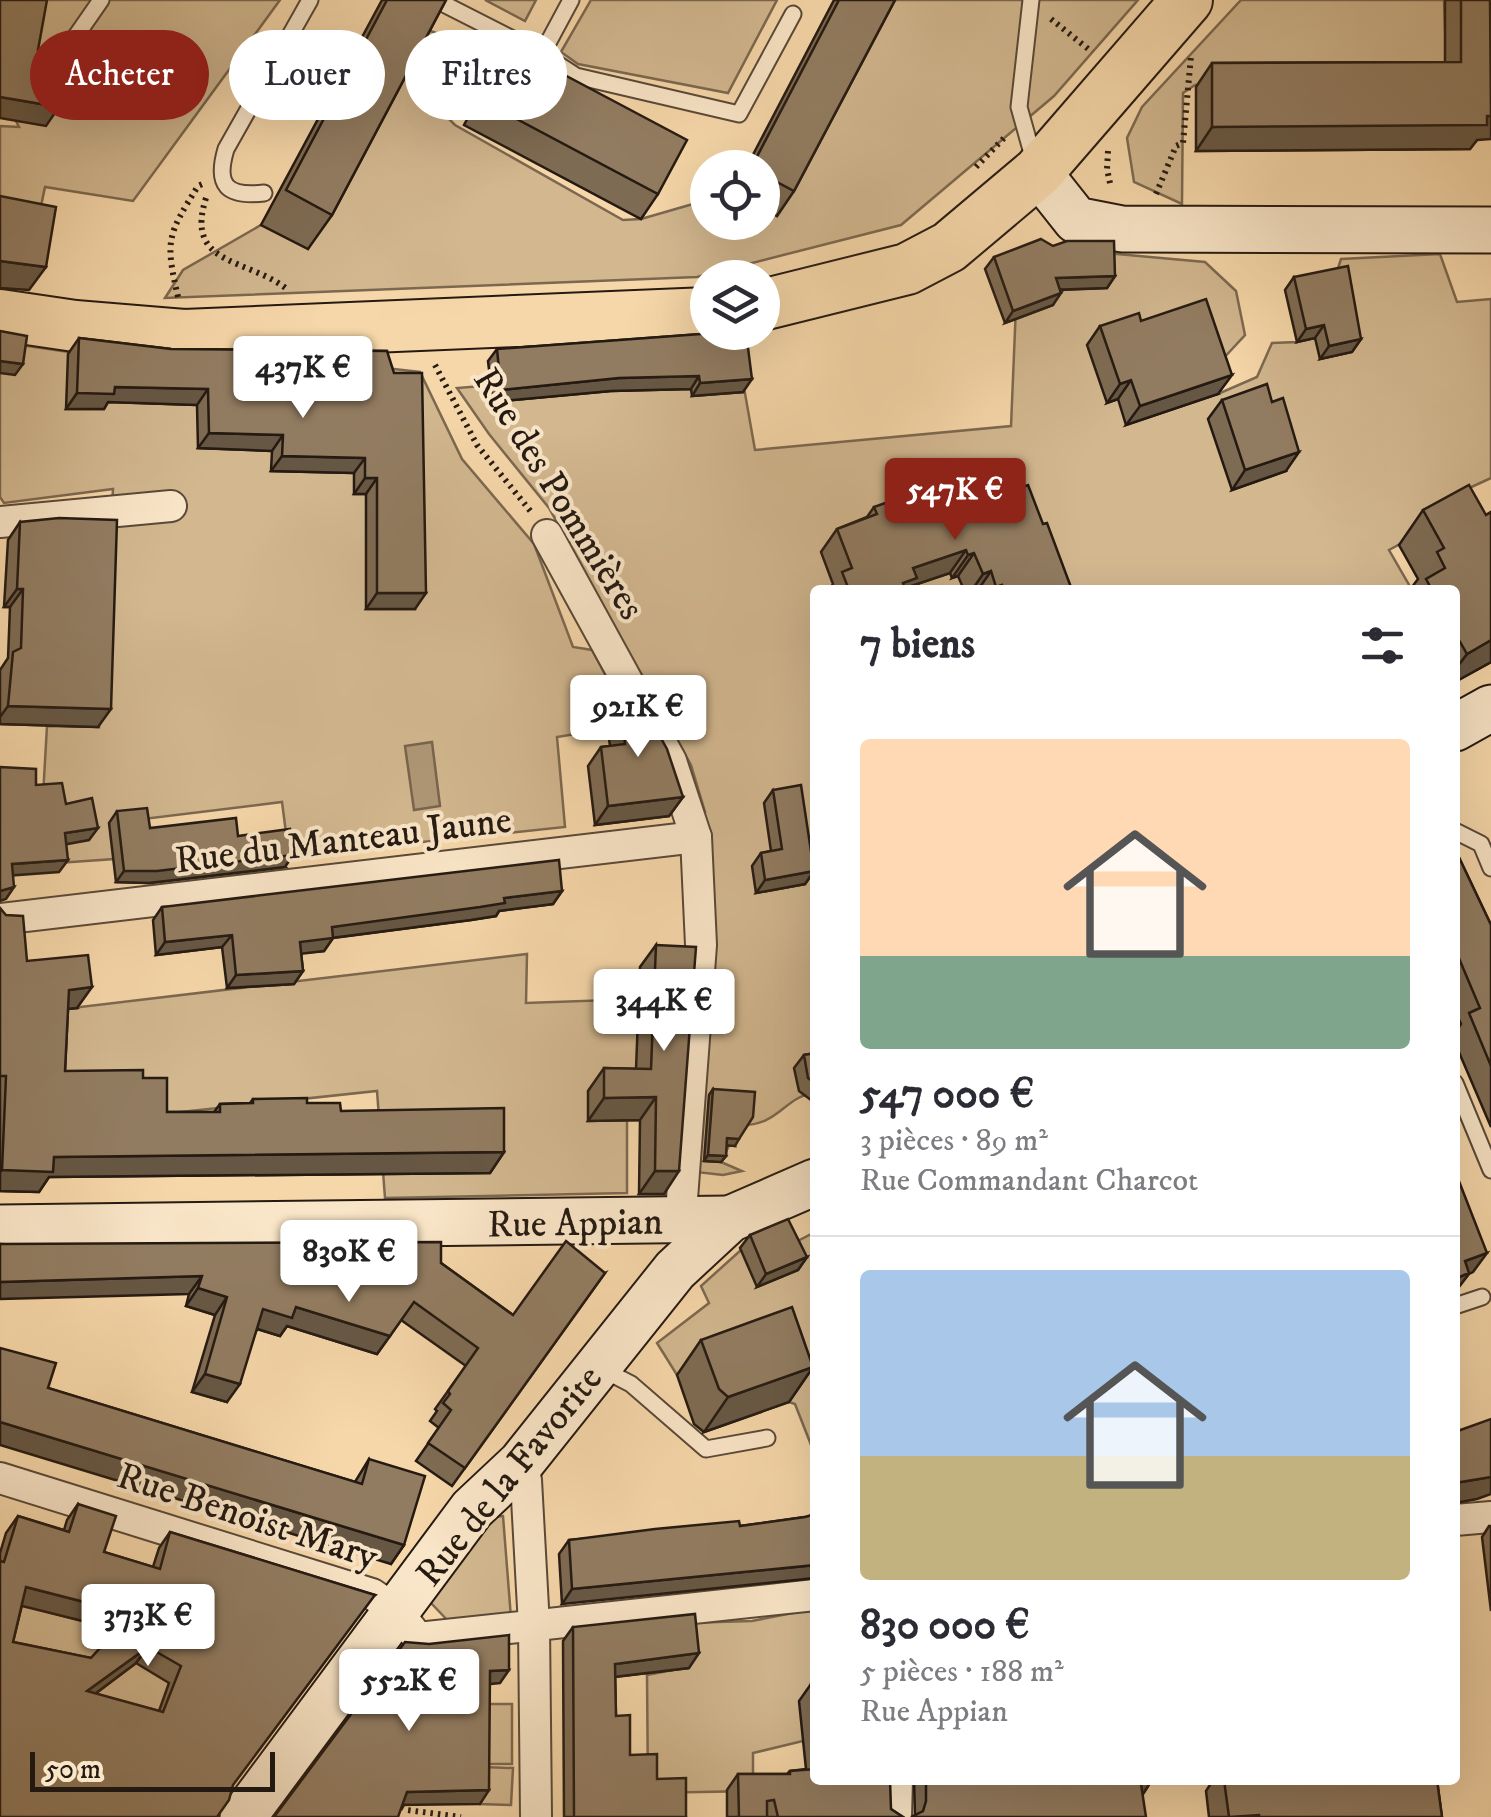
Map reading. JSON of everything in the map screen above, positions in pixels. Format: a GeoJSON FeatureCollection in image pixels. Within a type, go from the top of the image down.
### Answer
{"type":"FeatureCollection","features":[{"type":"Feature","properties":{"kind":"main road"},"geometry":{"type":"LineString","coordinates":[[780,301],[917,265],[979,225],[1038,172],[1187,0]]}},
{"type":"Feature","properties":{"kind":"main road"},"geometry":{"type":"LineString","coordinates":[[0,314],[75,326],[184,335],[690,314]]}},
{"type":"Feature","properties":{"kind":"street"},"geometry":{"type":"LineString","coordinates":[[1038,172],[1076,220],[1122,229],[1491,230]]}},
{"type":"Feature","properties":{"kind":"street"},"geometry":{"type":"LineString","coordinates":[[0,522],[171,506]]}},
{"type":"Feature","properties":{"kind":"street","name":"Rue des Pommières"},"geometry":{"type":"LineString","coordinates":[[547,535],[671,761],[696,837],[701,945],[682,1199],[688,1238]]}},
{"type":"Feature","properties":{"kind":"street"},"geometry":{"type":"LineString","coordinates":[[1460,725],[1491,708]]}},
{"type":"Feature","properties":{"kind":"street","name":"Rue du Manteau Jaune"},"geometry":{"type":"LineString","coordinates":[[0,920],[696,837]]}},
{"type":"Feature","properties":{"kind":"street","name":"Rue Appian"},"geometry":{"type":"LineString","coordinates":[[0,1228],[688,1238],[810,1184]]}},
{"type":"Feature","properties":{"kind":"street","name":"Rue de la Favorite"},"geometry":{"type":"LineString","coordinates":[[244,1817],[472,1510],[522,1464],[652,1296],[688,1238]]}},
{"type":"Feature","properties":{"kind":"street"},"geometry":{"type":"LineString","coordinates":[[522,1464],[534,1626],[536,1817]]}},
{"type":"Feature","properties":{"kind":"street","name":"Rue Benoist Mary"},"geometry":{"type":"LineString","coordinates":[[0,1478],[372,1594],[398,1611],[418,1638],[810,1596]]}},
{"type":"Feature","properties":{"kind":"street"},"geometry":{"type":"LineString","coordinates":[[1460,1520],[1491,1517]]}},
{"type":"Feature","properties":{"kind":"street"},"geometry":{"type":"LineString","coordinates":[[896,1817],[897,1785]]}},
{"type":"Feature","properties":{"kind":"lane"},"geometry":{"type":"LineString","coordinates":[[80,30],[102,0]]}},
{"type":"Feature","properties":{"kind":"lane"},"geometry":{"type":"LineString","coordinates":[[264,194],[234,192],[225,186],[220,169],[226,150],[310,0]]}},
{"type":"Feature","properties":{"kind":"lane"},"geometry":{"type":"LineString","coordinates":[[436,0],[495,30]]}},
{"type":"Feature","properties":{"kind":"lane"},"geometry":{"type":"LineString","coordinates":[[555,30],[572,0]]}},
{"type":"Feature","properties":{"kind":"lane"},"geometry":{"type":"LineString","coordinates":[[1031,0],[1019,107],[1038,172]]}},
{"type":"Feature","properties":{"kind":"lane"},"geometry":{"type":"LineString","coordinates":[[567,70],[576,76],[739,114],[793,14]]}},
{"type":"Feature","properties":{"kind":"lane"},"geometry":{"type":"LineString","coordinates":[[1460,834],[1481,844],[1491,868]]}},
{"type":"Feature","properties":{"kind":"lane"},"geometry":{"type":"LineString","coordinates":[[1460,1095],[1491,1170]]}},
{"type":"Feature","properties":{"kind":"lane"},"geometry":{"type":"LineString","coordinates":[[1460,1304],[1482,1297]]}},
{"type":"Feature","properties":{"kind":"lane"},"geometry":{"type":"LineString","coordinates":[[596,1366],[631,1384],[706,1448],[767,1438]]}},
{"type":"Feature","properties":{"kind":"path"},"geometry":{"type":"LineString","coordinates":[[1051,18],[1087,48]]}},
{"type":"Feature","properties":{"kind":"path"},"geometry":{"type":"LineString","coordinates":[[1151,204],[1176,146],[1184,143],[1191,60]]}},
{"type":"Feature","properties":{"kind":"path"},"geometry":{"type":"LineString","coordinates":[[213,178],[200,218],[202,236],[210,250],[283,285],[294,295]]}},
{"type":"Feature","properties":{"kind":"path"},"geometry":{"type":"LineString","coordinates":[[173,276],[168,258],[172,228],[198,186]]}},
{"type":"Feature","properties":{"kind":"path","name":"Rue des Pommières"},"geometry":{"type":"LineString","coordinates":[[434,355],[434,364],[477,445],[547,535]]}},
{"type":"Feature","properties":{"kind":"path"},"geometry":{"type":"LineString","coordinates":[[386,1798],[407,1810],[462,1817]]}},
{"type":"Feature","properties":{"kind":"shaded area"},"geometry":{"type":"Polygon","coordinates":[[[37,0],[280,0],[258,30],[229,30],[229,70],[209,97],[209,30],[32,30],[37,0]]]}},
{"type":"Feature","properties":{"kind":"shaded area"},"geometry":{"type":"Polygon","coordinates":[[[485,0],[536,0],[525,21],[485,0]]]}},
{"type":"Feature","properties":{"kind":"shaded area"},"geometry":{"type":"Polygon","coordinates":[[[591,0],[777,0],[728,93],[578,64],[567,56],[567,42],[591,0]]]}},
{"type":"Feature","properties":{"kind":"shaded area"},"geometry":{"type":"Polygon","coordinates":[[[890,0],[1138,0],[1054,96],[901,225],[764,260],[690,260],[690,277],[165,298],[183,270],[261,225],[308,249],[377,120],[385,120],[385,104],[405,67],[405,120],[450,120],[623,220],[690,205],[690,240],[780,240],[780,209],[890,0]]]}},
{"type":"Feature","properties":{"kind":"shaded area"},"geometry":{"type":"Polygon","coordinates":[[[1241,0],[1444,0],[1447,84],[1195,85],[1183,93],[1182,204],[1134,182],[1127,138],[1142,107],[1241,0]]]}},
{"type":"Feature","properties":{"kind":"shaded area"},"geometry":{"type":"Polygon","coordinates":[[[30,40],[30,120],[192,120],[133,201],[45,187],[36,230],[0,223],[0,126],[19,127],[16,121],[30,40]]]}},
{"type":"Feature","properties":{"kind":"shaded area"},"geometry":{"type":"Polygon","coordinates":[[[1106,253],[1205,262],[1236,291],[1245,335],[1221,361],[1218,394],[1257,377],[1272,343],[1297,342],[1327,302],[1341,259],[1440,254],[1457,302],[1491,299],[1491,478],[1443,500],[1445,520],[1389,550],[1409,585],[810,585],[810,1094],[763,1121],[739,1125],[721,1162],[742,1171],[723,1175],[696,1172],[691,817],[705,812],[691,765],[549,508],[457,388],[740,365],[755,450],[1011,426],[1016,306],[1106,253]]]}},
{"type":"Feature","properties":{"kind":"shaded area"},"geometry":{"type":"Polygon","coordinates":[[[0,342],[145,363],[376,367],[420,372],[462,459],[534,544],[573,647],[592,650],[621,704],[603,709],[606,729],[557,737],[565,827],[289,856],[282,802],[110,823],[114,859],[58,863],[43,796],[47,726],[99,727],[113,489],[4,503],[0,497],[0,342]]]}},
{"type":"Feature","properties":{"kind":"shaded area"},"geometry":{"type":"Polygon","coordinates":[[[432,742],[440,806],[414,810],[405,746],[432,742]]]}},
{"type":"Feature","properties":{"kind":"shaded area"},"geometry":{"type":"Polygon","coordinates":[[[527,954],[526,1003],[639,999],[641,1068],[627,1113],[627,1193],[385,1198],[377,1091],[152,1115],[59,1095],[63,1009],[527,954]]]}},
{"type":"Feature","properties":{"kind":"shaded area"},"geometry":{"type":"Polygon","coordinates":[[[810,1235],[810,1442],[795,1404],[789,1402],[767,1343],[677,1375],[657,1343],[709,1303],[701,1286],[741,1250],[788,1246],[810,1235]]]}},
{"type":"Feature","properties":{"kind":"shaded area"},"geometry":{"type":"Polygon","coordinates":[[[503,1516],[511,1618],[452,1625],[430,1602],[493,1517],[503,1516]]]}},
{"type":"Feature","properties":{"kind":"shaded area"},"geometry":{"type":"Polygon","coordinates":[[[149,1582],[201,1739],[2,1658],[15,1602],[149,1582]]]}},
{"type":"Feature","properties":{"kind":"shaded area"},"geometry":{"type":"Polygon","coordinates":[[[810,1610],[810,1716],[803,1741],[753,1753],[753,1791],[648,1793],[647,1675],[689,1667],[685,1623],[752,1621],[810,1610]]]}},
{"type":"Feature","properties":{"kind":"shaded area"},"geometry":{"type":"Polygon","coordinates":[[[480,1704],[512,1704],[512,1764],[480,1764],[480,1704]]]}},
{"type":"Feature","properties":{"kind":"shaded area"},"geometry":{"type":"Polygon","coordinates":[[[482,1767],[513,1768],[511,1805],[480,1804],[482,1767]]]}},
{"type":"Feature","properties":{"kind":"building"},"geometry":{"type":"Polygon","coordinates":[[[0,0],[47,0],[42,30],[30,30],[30,102],[0,97],[0,0]]]}},
{"type":"Feature","properties":{"kind":"building"},"geometry":{"type":"Polygon","coordinates":[[[387,0],[446,0],[430,30],[405,30],[405,77],[385,115],[385,30],[371,30],[387,0]]]}},
{"type":"Feature","properties":{"kind":"building"},"geometry":{"type":"Polygon","coordinates":[[[839,0],[895,0],[794,191],[780,184],[780,150],[760,150],[839,0]]]}},
{"type":"Feature","properties":{"kind":"building"},"geometry":{"type":"Polygon","coordinates":[[[1461,0],[1490,0],[1491,116],[1487,116],[1487,125],[1212,127],[1212,63],[1461,62],[1461,0]]]}},
{"type":"Feature","properties":{"kind":"building"},"geometry":{"type":"Polygon","coordinates":[[[567,76],[687,140],[658,194],[519,120],[567,120],[567,76]]]}},
{"type":"Feature","properties":{"kind":"building"},"geometry":{"type":"Polygon","coordinates":[[[323,120],[382,120],[332,215],[286,190],[323,120]]]}},
{"type":"Feature","properties":{"kind":"building"},"geometry":{"type":"Polygon","coordinates":[[[0,196],[56,207],[46,267],[0,261],[0,196]]]}},
{"type":"Feature","properties":{"kind":"building"},"geometry":{"type":"Polygon","coordinates":[[[1041,239],[1053,246],[1067,241],[1114,241],[1115,276],[1056,278],[1061,293],[1013,311],[994,257],[1041,239]]]}},
{"type":"Feature","properties":{"kind":"building"},"geometry":{"type":"Polygon","coordinates":[[[1348,266],[1361,339],[1329,346],[1324,325],[1306,329],[1294,277],[1348,266]]]}},
{"type":"Feature","properties":{"kind":"building"},"geometry":{"type":"Polygon","coordinates":[[[1206,299],[1232,375],[1140,406],[1131,380],[1120,384],[1100,326],[1139,313],[1141,321],[1206,299]]]}},
{"type":"Feature","properties":{"kind":"building"},"geometry":{"type":"Polygon","coordinates":[[[0,331],[27,336],[23,364],[0,361],[0,331]]]}},
{"type":"Feature","properties":{"kind":"building"},"geometry":{"type":"Polygon","coordinates":[[[690,335],[690,350],[748,350],[752,379],[700,383],[699,376],[619,378],[501,390],[497,349],[690,335]]]}},
{"type":"Feature","properties":{"kind":"building"},"geometry":{"type":"Polygon","coordinates":[[[79,338],[171,349],[387,351],[394,373],[422,373],[426,593],[377,593],[377,478],[365,478],[365,458],[282,456],[283,435],[209,433],[208,389],[115,387],[114,394],[77,393],[79,338]]]}},
{"type":"Feature","properties":{"kind":"building"},"geometry":{"type":"Polygon","coordinates":[[[1267,384],[1272,402],[1283,398],[1299,452],[1245,470],[1222,400],[1267,384]]]}},
{"type":"Feature","properties":{"kind":"building"},"geometry":{"type":"Polygon","coordinates":[[[1028,485],[1070,585],[995,585],[991,571],[983,574],[974,553],[968,555],[966,550],[913,568],[917,578],[904,585],[847,585],[842,572],[852,568],[837,529],[877,514],[874,507],[902,497],[906,510],[914,507],[917,515],[984,489],[987,500],[1028,485]]]}},
{"type":"Feature","properties":{"kind":"building"},"geometry":{"type":"Polygon","coordinates":[[[1469,485],[1486,515],[1491,512],[1491,640],[1467,654],[1460,642],[1460,585],[1429,585],[1426,579],[1445,568],[1437,552],[1444,548],[1423,510],[1469,485]]]}},
{"type":"Feature","properties":{"kind":"building"},"geometry":{"type":"Polygon","coordinates":[[[59,518],[117,520],[111,709],[8,706],[13,652],[21,648],[23,589],[17,589],[20,522],[59,518]]]}},
{"type":"Feature","properties":{"kind":"building"},"geometry":{"type":"Polygon","coordinates":[[[634,690],[667,749],[683,797],[608,806],[601,747],[625,744],[619,691],[634,690]]]}},
{"type":"Feature","properties":{"kind":"building"},"geometry":{"type":"Polygon","coordinates":[[[0,767],[36,769],[36,785],[62,783],[66,804],[92,798],[98,828],[65,833],[68,860],[12,864],[14,887],[0,891],[0,767]]]}},
{"type":"Feature","properties":{"kind":"building"},"geometry":{"type":"Polygon","coordinates":[[[801,785],[810,872],[765,880],[761,853],[782,849],[773,790],[801,785]]]}},
{"type":"Feature","properties":{"kind":"building"},"geometry":{"type":"Polygon","coordinates":[[[147,808],[150,828],[236,818],[238,836],[290,829],[293,855],[157,871],[124,871],[117,811],[147,808]]]}},
{"type":"Feature","properties":{"kind":"building"},"geometry":{"type":"Polygon","coordinates":[[[559,860],[562,891],[504,898],[505,903],[480,907],[332,927],[333,938],[300,942],[303,971],[236,975],[232,935],[165,942],[162,907],[559,860]]]}},
{"type":"Feature","properties":{"kind":"building"},"geometry":{"type":"Polygon","coordinates":[[[1460,860],[1491,925],[1491,1066],[1469,1013],[1480,1008],[1460,961],[1460,860]]]}},
{"type":"Feature","properties":{"kind":"building"},"geometry":{"type":"Polygon","coordinates":[[[0,908],[6,915],[23,916],[27,961],[88,955],[92,987],[69,990],[65,1071],[143,1070],[143,1078],[167,1078],[167,1112],[220,1112],[220,1104],[307,1098],[307,1103],[340,1103],[341,1111],[504,1108],[504,1152],[54,1157],[53,1172],[2,1170],[6,1076],[0,1076],[0,908]]]}},
{"type":"Feature","properties":{"kind":"building"},"geometry":{"type":"Polygon","coordinates":[[[656,945],[696,947],[679,1171],[655,1171],[656,1097],[604,1098],[604,1068],[651,1069],[656,945]]]}},
{"type":"Feature","properties":{"kind":"building"},"geometry":{"type":"Polygon","coordinates":[[[810,1054],[810,1079],[808,1078],[804,1055],[810,1054]]]}},
{"type":"Feature","properties":{"kind":"building"},"geometry":{"type":"Polygon","coordinates":[[[713,1089],[755,1092],[753,1117],[739,1139],[727,1138],[726,1156],[708,1155],[713,1089]]]}},
{"type":"Feature","properties":{"kind":"building"},"geometry":{"type":"Polygon","coordinates":[[[1460,1184],[1487,1253],[1465,1261],[1469,1273],[1460,1277],[1460,1184]]]}},
{"type":"Feature","properties":{"kind":"building"},"geometry":{"type":"Polygon","coordinates":[[[788,1219],[807,1257],[766,1274],[750,1235],[788,1219]]]}},
{"type":"Feature","properties":{"kind":"building"},"geometry":{"type":"Polygon","coordinates":[[[566,1241],[605,1273],[465,1468],[428,1443],[451,1410],[443,1403],[448,1391],[478,1348],[414,1302],[390,1336],[296,1307],[292,1318],[263,1309],[240,1384],[205,1374],[227,1297],[198,1288],[202,1276],[0,1282],[0,1244],[441,1242],[441,1263],[513,1315],[566,1241]]]}},
{"type":"Feature","properties":{"kind":"building"},"geometry":{"type":"Polygon","coordinates":[[[792,1307],[810,1368],[728,1397],[719,1389],[701,1340],[792,1307]]]}},
{"type":"Feature","properties":{"kind":"building"},"geometry":{"type":"Polygon","coordinates":[[[0,1348],[56,1363],[48,1388],[362,1484],[369,1459],[425,1476],[404,1545],[0,1422],[0,1348]]]}},
{"type":"Feature","properties":{"kind":"building"},"geometry":{"type":"Polygon","coordinates":[[[1491,1419],[1491,1477],[1460,1482],[1460,1430],[1491,1419]]]}},
{"type":"Feature","properties":{"kind":"building"},"geometry":{"type":"Polygon","coordinates":[[[78,1504],[116,1516],[104,1552],[160,1569],[170,1532],[375,1595],[233,1785],[229,1800],[217,1817],[0,1817],[0,1561],[4,1562],[18,1516],[69,1532],[78,1504]],[[26,1587],[13,1642],[91,1658],[131,1614],[26,1587]],[[148,1647],[87,1691],[163,1712],[181,1666],[148,1647]]]}},
{"type":"Feature","properties":{"kind":"building"},"geometry":{"type":"Polygon","coordinates":[[[810,1516],[810,1565],[572,1589],[569,1540],[810,1516]]]}},
{"type":"Feature","properties":{"kind":"building"},"geometry":{"type":"Polygon","coordinates":[[[695,1614],[699,1653],[615,1664],[616,1716],[630,1715],[630,1755],[657,1754],[657,1779],[686,1778],[686,1817],[574,1817],[573,1627],[695,1614]]]}},
{"type":"Feature","properties":{"kind":"building"},"geometry":{"type":"Polygon","coordinates":[[[509,1635],[509,1670],[490,1671],[489,1790],[407,1792],[398,1817],[274,1817],[405,1642],[429,1644],[509,1635]]]}},
{"type":"Feature","properties":{"kind":"building"},"geometry":{"type":"Polygon","coordinates":[[[810,1769],[810,1785],[890,1785],[891,1809],[903,1817],[778,1817],[774,1800],[767,1801],[767,1817],[739,1817],[738,1774],[810,1769]]]}},
{"type":"Feature","properties":{"kind":"building"},"geometry":{"type":"Polygon","coordinates":[[[926,1785],[1141,1785],[1146,1817],[911,1817],[923,1811],[926,1785]]]}},
{"type":"Feature","properties":{"kind":"building"},"geometry":{"type":"Polygon","coordinates":[[[1225,1785],[1438,1785],[1442,1817],[1259,1815],[1229,1817],[1225,1785]]]}}]}
